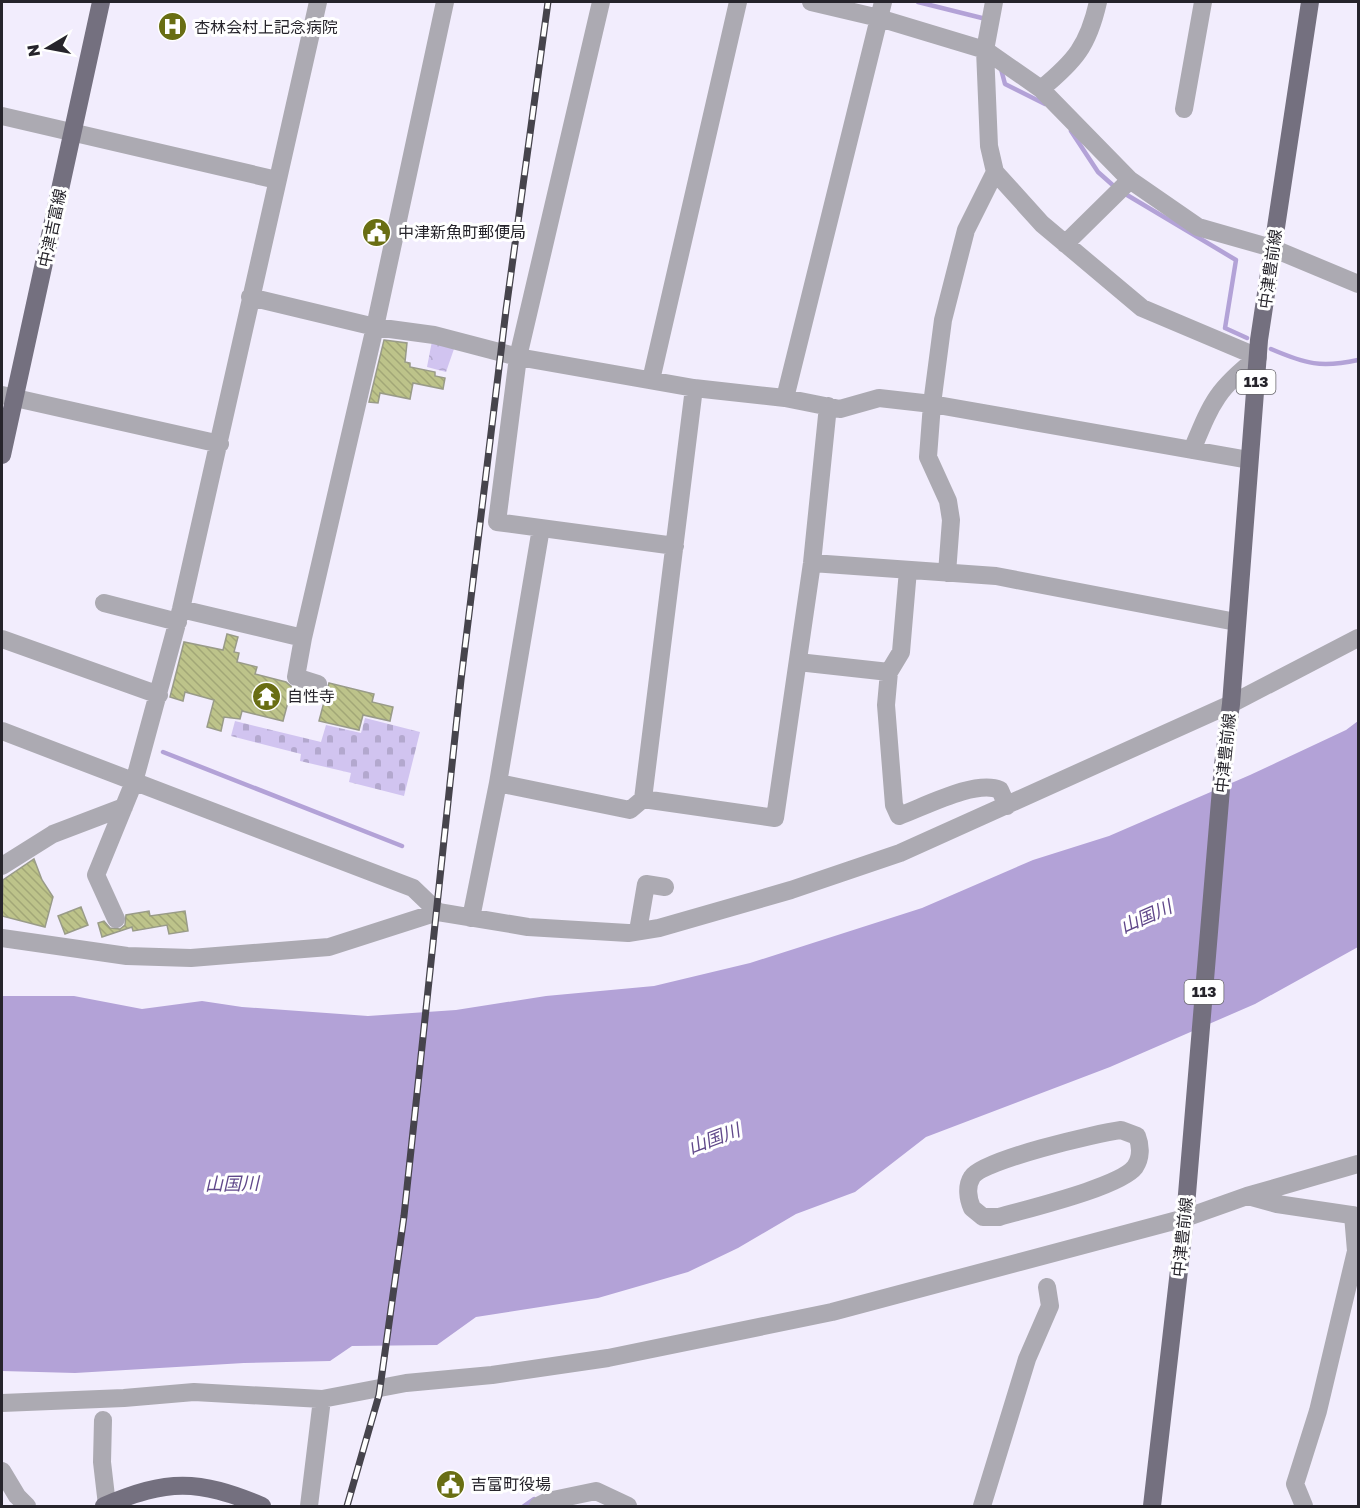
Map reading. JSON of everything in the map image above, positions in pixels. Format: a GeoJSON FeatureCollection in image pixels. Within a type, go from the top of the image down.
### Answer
{"type":"FeatureCollection","features":[{"type":"Feature","properties":{"kind":"main road","name":"中津吉富線"},"geometry":{"type":"LineString","coordinates":[[2,455],[8,396],[73,131],[101,2]]}},
{"type":"Feature","properties":{"kind":"main road","name":"中津豊前線"},"geometry":{"type":"LineString","coordinates":[[1152,1506],[1185,1218],[1223,765],[1231,704],[1258,357],[1272,248],[1310,2]]}},
{"type":"Feature","properties":{"kind":"main road"},"geometry":{"type":"LineString","coordinates":[[106,1506],[136,1493],[171,1485],[201,1486],[261,1506]]}},
{"type":"Feature","properties":{"kind":"street"},"geometry":{"type":"LineString","coordinates":[[116,919],[96,875],[134,782],[180,616],[318,2]]}},
{"type":"Feature","properties":{"kind":"street"},"geometry":{"type":"LineString","coordinates":[[318,684],[296,677],[303,638],[375,327],[445,2]]}},
{"type":"Feature","properties":{"kind":"street"},"geometry":{"type":"LineString","coordinates":[[601,2],[518,357],[497,522],[675,546]]}},
{"type":"Feature","properties":{"kind":"street"},"geometry":{"type":"LineString","coordinates":[[651,380],[738,2]]}},
{"type":"Feature","properties":{"kind":"street"},"geometry":{"type":"LineString","coordinates":[[811,2],[881,10],[985,51],[1041,89],[1130,180],[1198,227],[1272,248],[1359,284]]}},
{"type":"Feature","properties":{"kind":"street"},"geometry":{"type":"LineString","coordinates":[[994,2],[985,51],[988,146],[995,172],[1042,224],[1142,308],[1258,357],[1229,380],[1214,399],[1192,450]]}},
{"type":"Feature","properties":{"kind":"street"},"geometry":{"type":"LineString","coordinates":[[1041,89],[1071,64],[1088,38],[1098,2]]}},
{"type":"Feature","properties":{"kind":"street"},"geometry":{"type":"LineString","coordinates":[[1184,109],[1203,2]]}},
{"type":"Feature","properties":{"kind":"street"},"geometry":{"type":"LineString","coordinates":[[785,398],[881,10]]}},
{"type":"Feature","properties":{"kind":"street"},"geometry":{"type":"LineString","coordinates":[[2,116],[277,180]]}},
{"type":"Feature","properties":{"kind":"street"},"geometry":{"type":"LineString","coordinates":[[947,573],[951,520],[948,501],[928,457],[932,404],[943,320],[966,230],[995,172]]}},
{"type":"Feature","properties":{"kind":"street"},"geometry":{"type":"LineString","coordinates":[[1065,244],[1130,180]]}},
{"type":"Feature","properties":{"kind":"street"},"geometry":{"type":"LineString","coordinates":[[250,297],[375,327],[434,335],[518,357],[694,388],[785,398],[840,410],[879,398],[932,404],[1249,460]]}},
{"type":"Feature","properties":{"kind":"street"},"geometry":{"type":"LineString","coordinates":[[498,783],[630,810],[643,799],[694,388]]}},
{"type":"Feature","properties":{"kind":"street"},"geometry":{"type":"LineString","coordinates":[[8,396],[220,444]]}},
{"type":"Feature","properties":{"kind":"street"},"geometry":{"type":"LineString","coordinates":[[643,799],[775,818],[812,563],[828,406]]}},
{"type":"Feature","properties":{"kind":"street"},"geometry":{"type":"LineString","coordinates":[[471,918],[498,783],[542,528]]}},
{"type":"Feature","properties":{"kind":"street"},"geometry":{"type":"LineString","coordinates":[[812,563],[996,576],[1236,622]]}},
{"type":"Feature","properties":{"kind":"street"},"geometry":{"type":"LineString","coordinates":[[908,570],[901,652],[889,672],[886,705],[894,805],[900,816],[975,787],[992,786],[1000,789],[1007,806]]}},
{"type":"Feature","properties":{"kind":"street"},"geometry":{"type":"LineString","coordinates":[[104,603],[303,638]]}},
{"type":"Feature","properties":{"kind":"street"},"geometry":{"type":"LineString","coordinates":[[2,938],[127,957],[211,956],[329,947],[438,912],[528,927],[638,931],[659,928],[834,876],[900,853],[1231,704],[1359,638]]}},
{"type":"Feature","properties":{"kind":"street"},"geometry":{"type":"LineString","coordinates":[[2,639],[159,695]]}},
{"type":"Feature","properties":{"kind":"street"},"geometry":{"type":"LineString","coordinates":[[798,662],[889,672]]}},
{"type":"Feature","properties":{"kind":"street"},"geometry":{"type":"LineString","coordinates":[[2,731],[413,888],[438,912]]}},
{"type":"Feature","properties":{"kind":"street"},"geometry":{"type":"LineString","coordinates":[[2,866],[52,834],[124,807]]}},
{"type":"Feature","properties":{"kind":"street"},"geometry":{"type":"LineString","coordinates":[[638,931],[646,885],[664,887]]}},
{"type":"Feature","properties":{"kind":"street"},"geometry":{"type":"LineString","coordinates":[[1130,1131],[1138,1139],[1140,1154],[1138,1161],[1126,1175],[1108,1184],[999,1217],[983,1217],[970,1205],[968,1187],[972,1176],[978,1170],[1007,1159],[1099,1133],[1130,1131]]}},
{"type":"Feature","properties":{"kind":"street"},"geometry":{"type":"LineString","coordinates":[[2,1403],[124,1398],[195,1392],[322,1399],[406,1383],[492,1375],[608,1358],[794,1321],[1185,1218],[1247,1196],[1359,1164]]}},
{"type":"Feature","properties":{"kind":"street"},"geometry":{"type":"LineString","coordinates":[[1247,1196],[1356,1216],[1356,1251],[1318,1411],[1295,1484],[1304,1506]]}},
{"type":"Feature","properties":{"kind":"street"},"geometry":{"type":"LineString","coordinates":[[982,1506],[1028,1359],[1050,1306],[1047,1287]]}},
{"type":"Feature","properties":{"kind":"street"},"geometry":{"type":"LineString","coordinates":[[309,1506],[322,1399]]}},
{"type":"Feature","properties":{"kind":"street"},"geometry":{"type":"LineString","coordinates":[[103,1420],[102,1462],[106,1506]]}},
{"type":"Feature","properties":{"kind":"street"},"geometry":{"type":"LineString","coordinates":[[2,1471],[17,1496],[27,1506]]}},
{"type":"Feature","properties":{"kind":"street"},"geometry":{"type":"LineString","coordinates":[[538,1506],[548,1501],[597,1491],[628,1506]]}},
{"type":"Feature","properties":{"kind":"green space"},"geometry":{"type":"Polygon","coordinates":[[[432,341],[455,346],[446,372],[427,367],[432,341]]]}},
{"type":"Feature","properties":{"kind":"green space"},"geometry":{"type":"Polygon","coordinates":[[[365,718],[420,732],[404,796],[349,782],[351,773],[300,761],[301,754],[231,736],[235,721],[321,742],[326,725],[361,733],[365,718]]]}},
{"type":"Feature","properties":{"kind":"water","name":"山国川"},"geometry":{"type":"Polygon","coordinates":[[[1358,721],[1358,947],[1255,1004],[1110,1067],[926,1137],[855,1192],[796,1214],[738,1248],[688,1272],[598,1298],[476,1317],[437,1345],[352,1346],[330,1361],[244,1363],[75,1373],[2,1371],[2,996],[74,996],[142,1009],[202,1001],[242,1007],[368,1016],[456,1010],[546,996],[654,986],[750,963],[922,908],[1033,860],[1109,836],[1250,775],[1346,730],[1358,721]]]}},
{"type":"Feature","properties":{"kind":"building"},"geometry":{"type":"Polygon","coordinates":[[[384,340],[407,343],[405,362],[410,363],[410,367],[435,372],[435,376],[445,378],[443,389],[413,383],[410,399],[380,393],[378,403],[369,402],[384,340]]]}},
{"type":"Feature","properties":{"kind":"building"},"geometry":{"type":"Polygon","coordinates":[[[227,634],[238,637],[234,652],[239,653],[237,662],[257,667],[255,674],[286,682],[292,687],[283,721],[242,711],[240,719],[224,717],[221,731],[207,727],[214,700],[185,692],[183,701],[170,697],[184,642],[223,650],[227,634]]]}},
{"type":"Feature","properties":{"kind":"building"},"geometry":{"type":"Polygon","coordinates":[[[329,683],[374,694],[372,702],[393,707],[390,721],[363,715],[359,730],[319,721],[329,683]]]}},
{"type":"Feature","properties":{"kind":"building"},"geometry":{"type":"Polygon","coordinates":[[[34,859],[42,880],[53,897],[45,927],[2,916],[3,880],[34,859]]]}},
{"type":"Feature","properties":{"kind":"building"},"geometry":{"type":"Polygon","coordinates":[[[81,907],[88,925],[65,934],[58,916],[81,907]]]}},
{"type":"Feature","properties":{"kind":"building"},"geometry":{"type":"Polygon","coordinates":[[[149,911],[150,916],[185,911],[188,931],[169,934],[167,925],[133,931],[132,927],[102,937],[98,923],[104,921],[110,928],[120,929],[125,925],[126,915],[149,911]]]}},
{"type":"Feature","properties":{"kind":"waterway"},"geometry":{"type":"LineString","coordinates":[[918,2],[986,19]]}},
{"type":"Feature","properties":{"kind":"waterway"},"geometry":{"type":"LineString","coordinates":[[1001,69],[1005,84],[1045,104]]}},
{"type":"Feature","properties":{"kind":"waterway"},"geometry":{"type":"LineString","coordinates":[[1071,131],[1098,172],[1116,188]]}},
{"type":"Feature","properties":{"kind":"waterway"},"geometry":{"type":"LineString","coordinates":[[1122,192],[1236,260],[1225,328],[1247,338]]}},
{"type":"Feature","properties":{"kind":"waterway"},"geometry":{"type":"LineString","coordinates":[[1271,349],[1314,363],[1334,364],[1358,360]]}},
{"type":"Feature","properties":{"kind":"waterway"},"geometry":{"type":"LineString","coordinates":[[163,752],[402,846]]}},
{"type":"Feature","properties":{"kind":"waterway"},"geometry":{"type":"LineString","coordinates":[[524,1506],[534,1499]]}},
{"type":"Feature","properties":{"kind":"railway"},"geometry":{"type":"LineString","coordinates":[[347,1506],[379,1395],[404,1216],[461,680],[506,310],[548,2]]}},
{"type":"Feature","properties":{"kind":"place","name":"杏林会村上記念病院"},"geometry":{"type":"Point","coordinates":[173,27]}},
{"type":"Feature","properties":{"kind":"place","name":"中津新魚町郵便局"},"geometry":{"type":"Point","coordinates":[377,232]}},
{"type":"Feature","properties":{"kind":"place","name":"自性寺"},"geometry":{"type":"Point","coordinates":[266,696]}},
{"type":"Feature","properties":{"kind":"place","name":"吉富町役場"},"geometry":{"type":"Point","coordinates":[450,1484]}}]}
